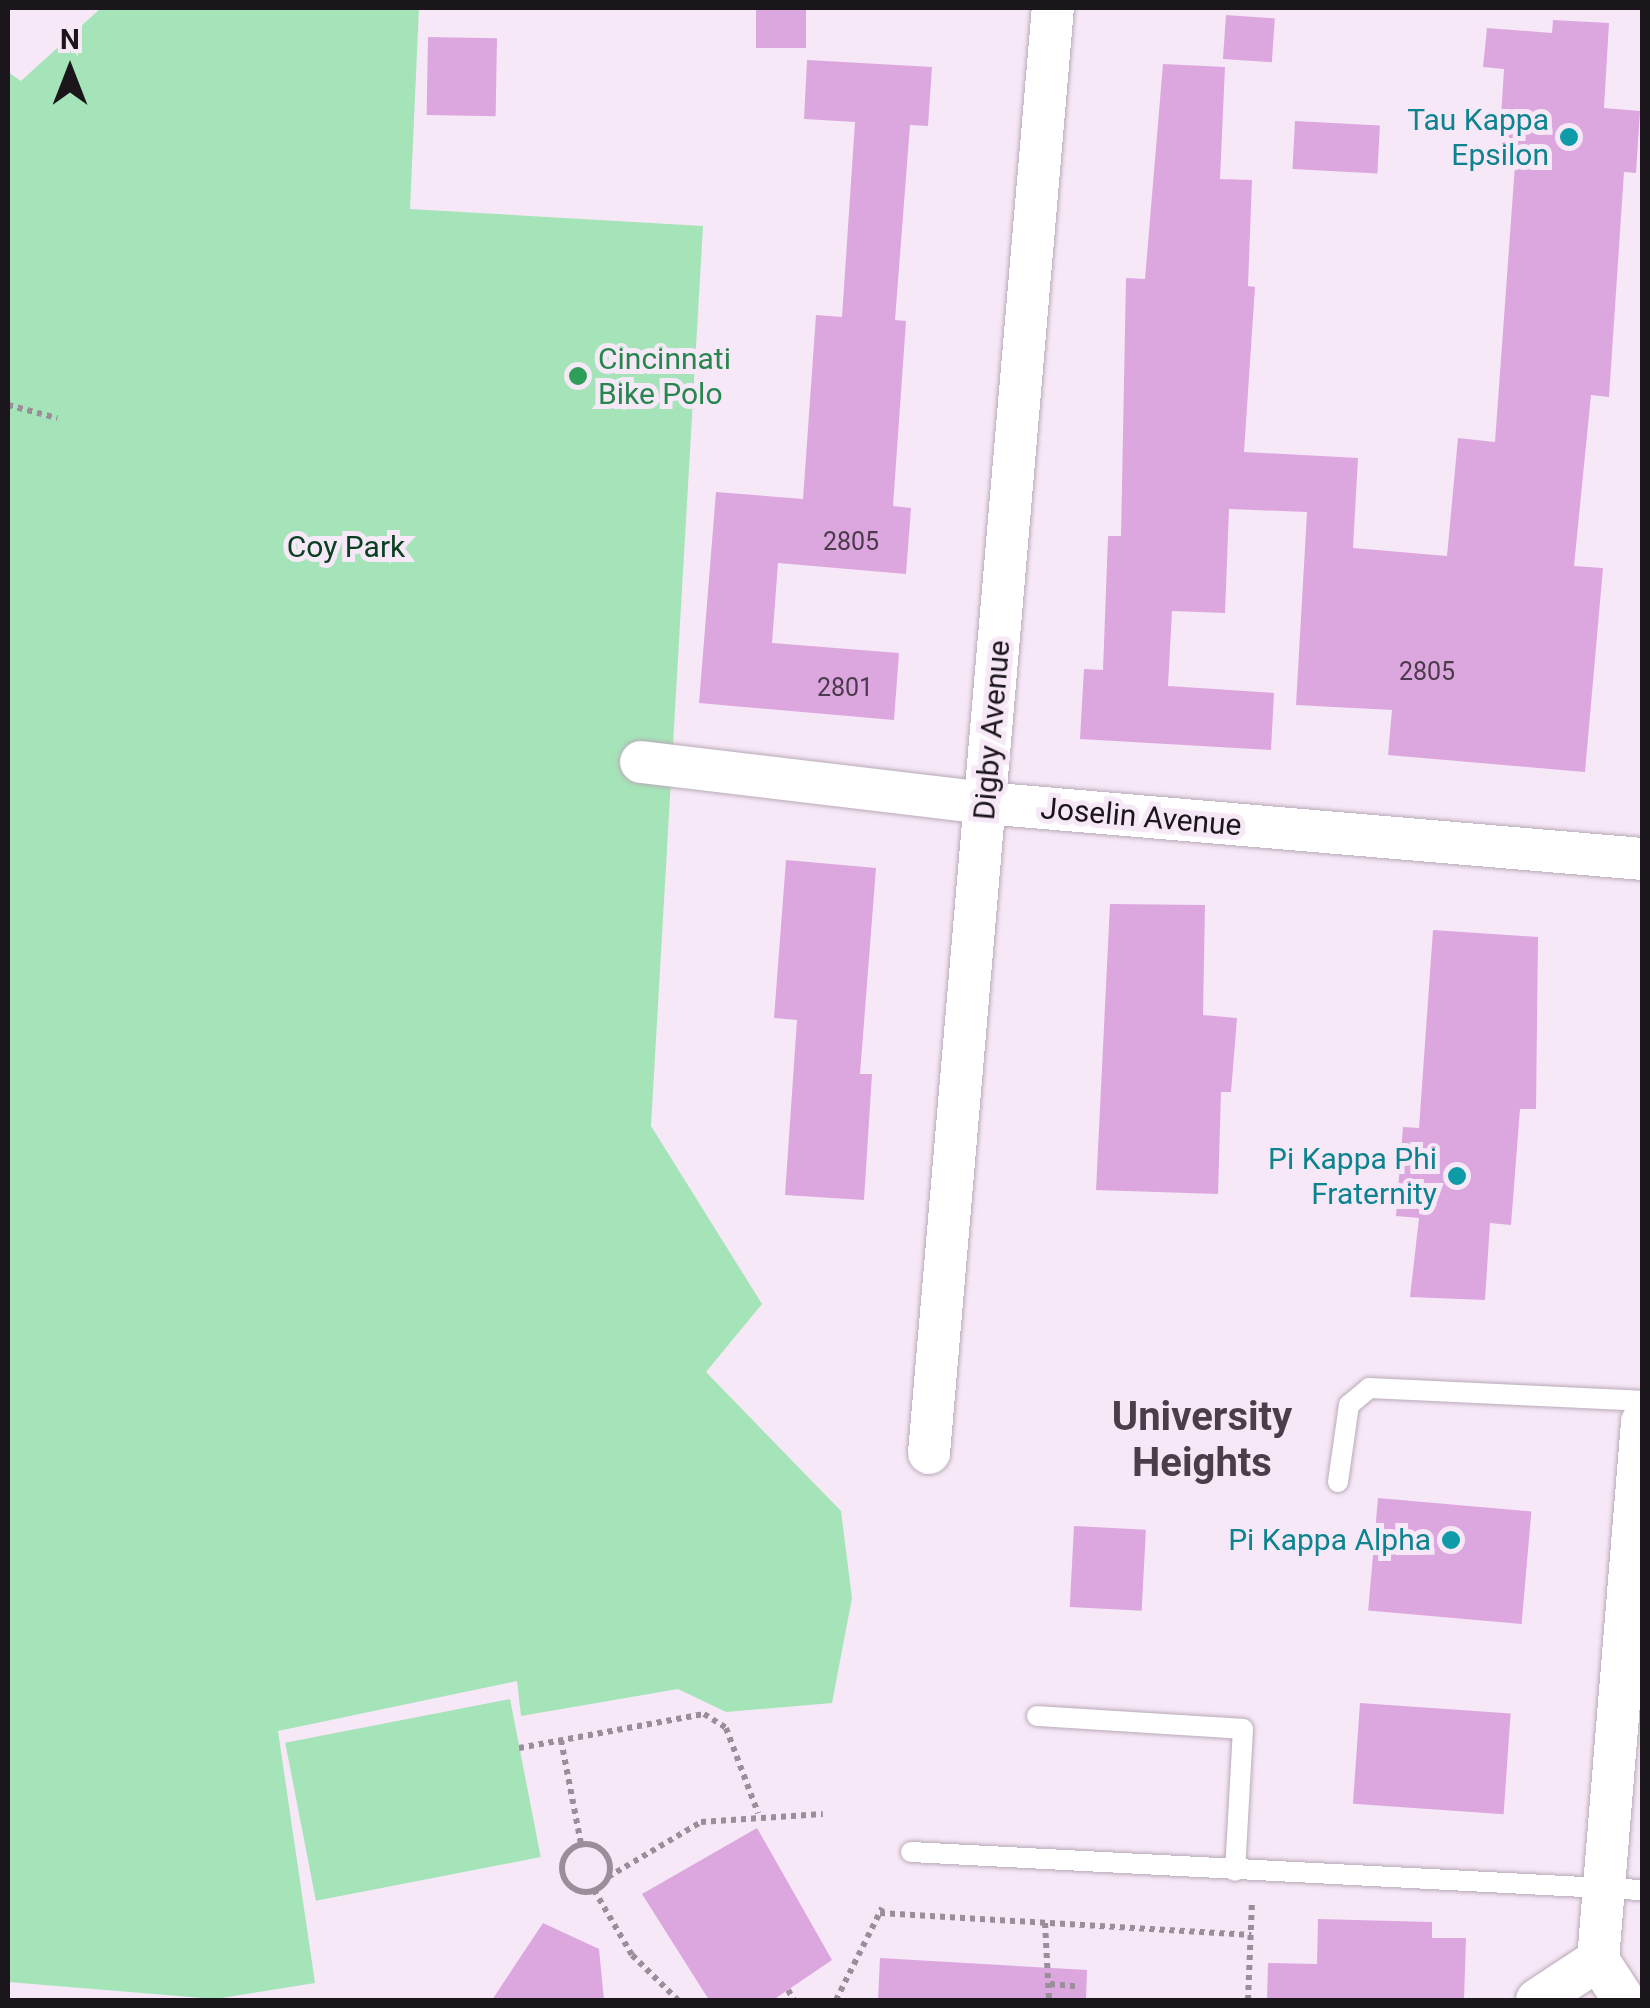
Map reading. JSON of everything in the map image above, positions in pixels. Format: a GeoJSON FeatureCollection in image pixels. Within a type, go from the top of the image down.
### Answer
{"type":"FeatureCollection","features":[{"type":"Feature","properties":{"kind":"street","name":"Digby Avenue"},"geometry":{"type":"LineString","coordinates":[[929,1453],[1053,8]]}},
{"type":"Feature","properties":{"kind":"street","name":"Joselin Avenue"},"geometry":{"type":"LineString","coordinates":[[641,762],[986,803],[1642,859]]}},
{"type":"Feature","properties":{"kind":"street"},"geometry":{"type":"LineString","coordinates":[[1537,2000],[1598,1960],[1623,1890],[1642,1422]]}},
{"type":"Feature","properties":{"kind":"street"},"geometry":{"type":"LineString","coordinates":[[1598,1960],[1624,2000]]}},
{"type":"Feature","properties":{"kind":"lane"},"geometry":{"type":"LineString","coordinates":[[1338,1482],[1348,1405],[1369,1388],[1642,1400]]}},
{"type":"Feature","properties":{"kind":"lane"},"geometry":{"type":"LineString","coordinates":[[1037,1716],[1243,1729],[1235,1871]]}},
{"type":"Feature","properties":{"kind":"lane"},"geometry":{"type":"LineString","coordinates":[[911,1852],[1623,1890]]}},
{"type":"Feature","properties":{"kind":"path"},"geometry":{"type":"LineString","coordinates":[[8,404],[57,418]]}},
{"type":"Feature","properties":{"kind":"path"},"geometry":{"type":"LineString","coordinates":[[519,1748],[713,1718],[726,1728],[758,1813]]}},
{"type":"Feature","properties":{"kind":"path"},"geometry":{"type":"LineString","coordinates":[[561,1740],[581,1844]]}},
{"type":"Feature","properties":{"kind":"path"},"geometry":{"type":"LineString","coordinates":[[581,1844],[564,1858],[562,1874],[578,1890],[594,1890],[608,1877],[701,1822],[758,1813],[822,1814]]}},
{"type":"Feature","properties":{"kind":"path"},"geometry":{"type":"LineString","coordinates":[[581,1844],[604,1851],[608,1877]]}},
{"type":"Feature","properties":{"kind":"path"},"geometry":{"type":"LineString","coordinates":[[594,1890],[632,1955],[678,2000]]}},
{"type":"Feature","properties":{"kind":"path"},"geometry":{"type":"LineString","coordinates":[[836,2000],[881,1910],[1251,1935],[1248,2000]]}},
{"type":"Feature","properties":{"kind":"path"},"geometry":{"type":"LineString","coordinates":[[1045,1924],[1042,1964],[1052,1964],[1050,2000]]}},
{"type":"Feature","properties":{"kind":"path"},"geometry":{"type":"LineString","coordinates":[[1050,1984],[1076,1986]]}},
{"type":"Feature","properties":{"kind":"path"},"geometry":{"type":"LineString","coordinates":[[788,1990],[794,2000]]}},
{"type":"Feature","properties":{"kind":"green space","name":"Coy Park"},"geometry":{"type":"Polygon","coordinates":[[[101,8],[419,8],[410,209],[703,226],[651,1126],[762,1304],[706,1372],[841,1511],[852,1598],[832,1703],[726,1712],[678,1689],[521,1716],[517,1681],[278,1731],[315,1983],[215,1999],[8,1982],[8,72],[21,81],[101,8]]]}},
{"type":"Feature","properties":{"kind":"green space"},"geometry":{"type":"Polygon","coordinates":[[[510,1699],[541,1857],[316,1901],[285,1743],[510,1699]]]}},
{"type":"Feature","properties":{"kind":"building"},"geometry":{"type":"Polygon","coordinates":[[[756,8],[806,8],[806,48],[756,48],[756,8]]]}},
{"type":"Feature","properties":{"kind":"building"},"geometry":{"type":"Polygon","coordinates":[[[1226,15],[1275,18],[1272,62],[1223,59],[1226,15]]]}},
{"type":"Feature","properties":{"kind":"building"},"geometry":{"type":"Polygon","coordinates":[[[1553,20],[1609,23],[1604,108],[1640,111],[1636,173],[1624,172],[1609,397],[1591,395],[1574,566],[1603,568],[1585,772],[1388,755],[1392,710],[1296,705],[1307,512],[1229,509],[1225,613],[1172,611],[1168,686],[1274,693],[1271,750],[1080,739],[1084,669],[1103,670],[1108,536],[1121,536],[1126,278],[1145,279],[1163,64],[1225,67],[1220,179],[1252,180],[1248,286],[1255,287],[1244,452],[1358,458],[1353,548],[1447,556],[1458,438],[1495,442],[1515,165],[1498,164],[1504,69],[1483,67],[1487,28],[1552,33],[1553,20]]]}},
{"type":"Feature","properties":{"kind":"building"},"geometry":{"type":"Polygon","coordinates":[[[428,37],[497,38],[496,116],[427,115],[428,37]]]}},
{"type":"Feature","properties":{"kind":"building"},"geometry":{"type":"Polygon","coordinates":[[[807,60],[932,67],[928,126],[910,125],[895,320],[906,321],[893,506],[911,508],[906,574],[778,563],[772,643],[899,653],[894,720],[699,703],[716,492],[803,499],[816,315],[842,317],[855,122],[804,119],[807,60]]]}},
{"type":"Feature","properties":{"kind":"building"},"geometry":{"type":"Polygon","coordinates":[[[1295,121],[1380,125],[1377,173],[1292,169],[1295,121]]]}},
{"type":"Feature","properties":{"kind":"building"},"geometry":{"type":"Polygon","coordinates":[[[786,860],[876,868],[860,1074],[872,1074],[864,1200],[785,1195],[797,1020],[774,1018],[786,860]]]}},
{"type":"Feature","properties":{"kind":"building"},"geometry":{"type":"Polygon","coordinates":[[[1110,904],[1205,905],[1203,1015],[1237,1018],[1231,1092],[1221,1092],[1218,1194],[1096,1190],[1110,904]]]}},
{"type":"Feature","properties":{"kind":"building"},"geometry":{"type":"Polygon","coordinates":[[[1433,930],[1538,937],[1536,1109],[1520,1109],[1511,1225],[1490,1223],[1485,1300],[1410,1297],[1419,1218],[1396,1216],[1403,1127],[1419,1128],[1433,930]]]}},
{"type":"Feature","properties":{"kind":"building","name":"Pi Kappa Alpha"},"geometry":{"type":"Polygon","coordinates":[[[1378,1498],[1531,1511],[1522,1624],[1368,1611],[1378,1498]]]}},
{"type":"Feature","properties":{"kind":"building"},"geometry":{"type":"Polygon","coordinates":[[[1074,1526],[1146,1530],[1142,1611],[1070,1607],[1074,1526]]]}},
{"type":"Feature","properties":{"kind":"building"},"geometry":{"type":"Polygon","coordinates":[[[1360,1703],[1511,1714],[1504,1814],[1353,1804],[1360,1703]]]}},
{"type":"Feature","properties":{"kind":"building"},"geometry":{"type":"Polygon","coordinates":[[[757,1828],[832,1960],[773,2000],[709,2000],[642,1894],[757,1828]]]}},
{"type":"Feature","properties":{"kind":"building"},"geometry":{"type":"Polygon","coordinates":[[[1318,1919],[1432,1922],[1432,1938],[1466,1938],[1464,2000],[1267,2000],[1268,1963],[1317,1964],[1318,1919]]]}},
{"type":"Feature","properties":{"kind":"building"},"geometry":{"type":"Polygon","coordinates":[[[543,1923],[599,1949],[604,2000],[492,2000],[543,1923]]]}},
{"type":"Feature","properties":{"kind":"building"},"geometry":{"type":"Polygon","coordinates":[[[880,1958],[1087,1970],[1086,2000],[878,2000],[880,1958]]]}},
{"type":"Feature","properties":{"kind":"place","name":"Tau Kappa Epsilon"},"geometry":{"type":"Point","coordinates":[1569,137]}},
{"type":"Feature","properties":{"kind":"place","name":"Cincinnati Bike Polo"},"geometry":{"type":"Point","coordinates":[578,376]}},
{"type":"Feature","properties":{"kind":"place","name":"Pi Kappa Phi Fraternity"},"geometry":{"type":"Point","coordinates":[1457,1176]}},
{"type":"Feature","properties":{"kind":"place","name":"Pi Kappa Alpha"},"geometry":{"type":"Point","coordinates":[1451,1540]}},
{"type":"Feature","properties":{"kind":"district","name":"University Heights"},"geometry":{"type":"Point","coordinates":[1202,1440]}}]}
